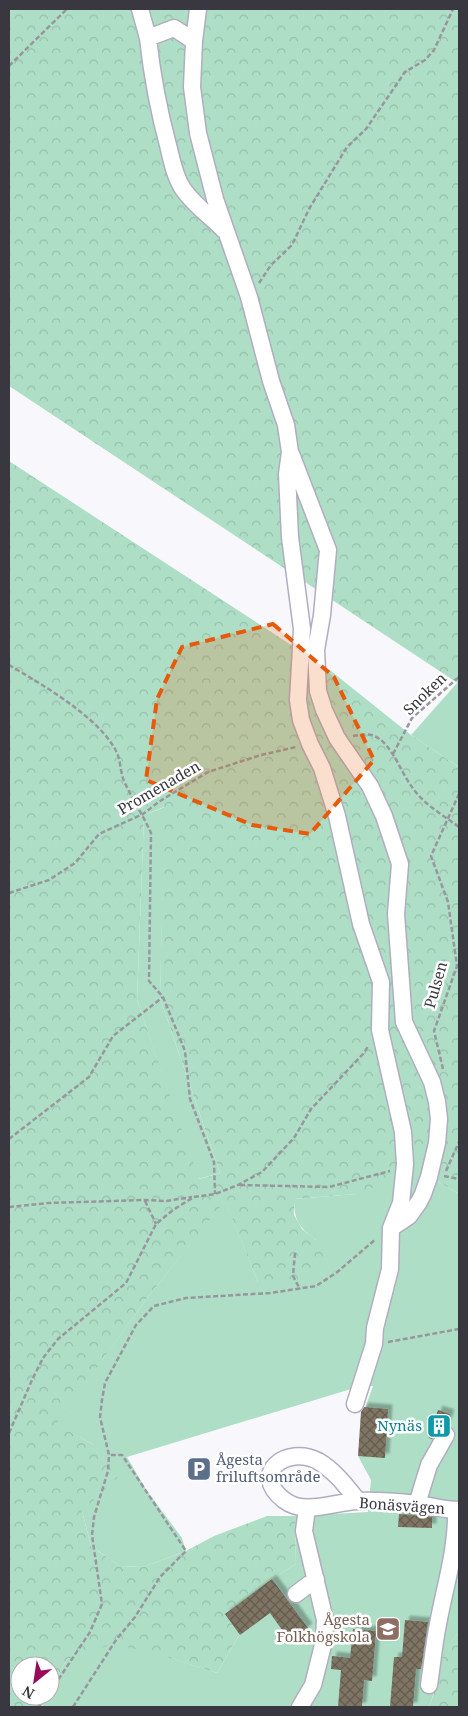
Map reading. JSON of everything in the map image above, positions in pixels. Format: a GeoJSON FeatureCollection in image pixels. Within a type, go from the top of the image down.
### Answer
{"type":"FeatureCollection","features":[{"type":"Feature","properties":{"kind":"street"},"geometry":{"type":"LineString","coordinates":[[140,9],[148,38],[151,72],[157,102],[174,170],[182,187],[193,202],[226,232]]}},
{"type":"Feature","properties":{"kind":"street"},"geometry":{"type":"LineString","coordinates":[[198,9],[192,87],[198,133],[205,164],[249,297],[271,381],[286,425],[290,452],[328,550],[322,615],[309,650],[298,700],[301,720],[322,768],[337,816],[361,924],[381,982],[380,1030],[404,1132],[405,1164],[401,1203],[391,1228],[390,1269],[375,1328],[374,1344],[356,1404]]}},
{"type":"Feature","properties":{"kind":"street"},"geometry":{"type":"LineString","coordinates":[[148,38],[174,28],[194,42]]}},
{"type":"Feature","properties":{"kind":"street"},"geometry":{"type":"LineString","coordinates":[[290,452],[287,474],[288,510],[302,628],[324,710],[337,738],[370,786],[384,816],[400,864],[396,914],[404,1022],[432,1082],[437,1102],[439,1119],[437,1142],[423,1194],[420,1202],[409,1216],[391,1228]]}},
{"type":"Feature","properties":{"kind":"street"},"geometry":{"type":"LineString","coordinates":[[417,1504],[429,1465],[446,1436]]}},
{"type":"Feature","properties":{"kind":"street"},"geometry":{"type":"LineString","coordinates":[[300,1707],[313,1685],[324,1642],[325,1620],[304,1531],[307,1508],[290,1504],[277,1495],[270,1483],[271,1471],[278,1461],[289,1457],[300,1456],[316,1460],[334,1471],[358,1501]]}},
{"type":"Feature","properties":{"kind":"street","name":"Bonäsvägen"},"geometry":{"type":"LineString","coordinates":[[307,1508],[358,1501],[417,1504],[458,1510]]}},
{"type":"Feature","properties":{"kind":"street"},"geometry":{"type":"LineString","coordinates":[[429,1685],[458,1510]]}},
{"type":"Feature","properties":{"kind":"street"},"geometry":{"type":"LineString","coordinates":[[296,1594],[316,1579]]}},
{"type":"Feature","properties":{"kind":"path"},"geometry":{"type":"LineString","coordinates":[[9,66],[67,9]]}},
{"type":"Feature","properties":{"kind":"path"},"geometry":{"type":"LineString","coordinates":[[249,297],[271,266],[292,245],[309,209],[347,147],[366,129],[405,72],[424,60],[434,50],[453,9]]}},
{"type":"Feature","properties":{"kind":"path"},"geometry":{"type":"LineString","coordinates":[[9,665],[46,687],[74,707],[104,733],[117,752],[124,781],[143,814],[151,833],[149,981],[162,997],[185,1051],[190,1099],[214,1162],[215,1194]]}},
{"type":"Feature","properties":{"kind":"path","name":"Snoken"},"geometry":{"type":"LineString","coordinates":[[447,819],[428,805],[412,788],[393,754],[412,718],[459,677]]}},
{"type":"Feature","properties":{"kind":"path","name":"Promenaden"},"geometry":{"type":"LineString","coordinates":[[9,894],[49,880],[75,863],[99,834],[143,814],[160,800],[208,772],[261,754],[310,744]]}},
{"type":"Feature","properties":{"kind":"path","name":"Pulsen"},"geometry":{"type":"LineString","coordinates":[[444,1074],[434,1031],[457,966],[448,902],[431,856],[459,794]]}},
{"type":"Feature","properties":{"kind":"path"},"geometry":{"type":"LineString","coordinates":[[447,819],[459,827]]}},
{"type":"Feature","properties":{"kind":"path"},"geometry":{"type":"LineString","coordinates":[[9,1139],[89,1078],[113,1036],[162,997]]}},
{"type":"Feature","properties":{"kind":"path"},"geometry":{"type":"LineString","coordinates":[[9,1207],[48,1203],[166,1201],[215,1194],[238,1185],[262,1172],[286,1147],[294,1138],[311,1109],[363,1054],[380,1030]]}},
{"type":"Feature","properties":{"kind":"path"},"geometry":{"type":"LineString","coordinates":[[459,1142],[444,1176],[459,1179]]}},
{"type":"Feature","properties":{"kind":"path"},"geometry":{"type":"LineString","coordinates":[[238,1185],[329,1188],[385,1173],[405,1164]]}},
{"type":"Feature","properties":{"kind":"path"},"geometry":{"type":"LineString","coordinates":[[9,1433],[43,1358],[58,1339],[126,1283],[156,1224],[173,1210],[194,1197]]}},
{"type":"Feature","properties":{"kind":"path"},"geometry":{"type":"LineString","coordinates":[[145,1200],[156,1224]]}},
{"type":"Feature","properties":{"kind":"path"},"geometry":{"type":"LineString","coordinates":[[60,1677],[90,1632],[102,1604],[92,1535],[94,1517],[108,1471],[109,1455],[100,1417],[105,1383],[136,1325],[154,1306],[186,1298],[270,1293],[316,1286],[336,1273],[381,1234],[391,1228]]}},
{"type":"Feature","properties":{"kind":"path"},"geometry":{"type":"LineString","coordinates":[[296,1253],[293,1276],[300,1289]]}},
{"type":"Feature","properties":{"kind":"path"},"geometry":{"type":"LineString","coordinates":[[374,1344],[459,1329]]}},
{"type":"Feature","properties":{"kind":"path"},"geometry":{"type":"LineString","coordinates":[[73,1707],[116,1640],[136,1617],[160,1577],[186,1551],[122,1455],[109,1455]]}},
{"type":"Feature","properties":{"kind":"highlighted area"},"geometry":{"type":"Polygon","coordinates":[[[273,624],[334,677],[374,760],[310,834],[252,825],[146,780],[157,699],[182,647],[273,624]]]}},
{"type":"Feature","properties":{"kind":"green space"},"geometry":{"type":"Polygon","coordinates":[[[9,9],[459,9],[459,684],[9,386],[9,9]]]}},
{"type":"Feature","properties":{"kind":"green space"},"geometry":{"type":"Polygon","coordinates":[[[9,461],[331,671],[411,735],[459,767],[459,1194],[429,1177],[411,1143],[386,1183],[356,1194],[294,1199],[294,1215],[302,1229],[316,1240],[327,1258],[318,1272],[302,1280],[258,1282],[225,1201],[148,1297],[56,1424],[94,1445],[118,1477],[82,1511],[91,1546],[120,1566],[143,1567],[186,1551],[214,1536],[267,1516],[295,1516],[296,1564],[272,1579],[217,1673],[164,1656],[113,1644],[67,1659],[60,1672],[60,1656],[10,1656],[10,1706],[42,1707],[9,1707],[9,461]],[[164,807],[144,815],[137,1000],[199,1179],[220,1173],[160,998],[164,807]]]}},
{"type":"Feature","properties":{"kind":"green space"},"geometry":{"type":"Polygon","coordinates":[[[457,683],[459,684],[459,767],[411,735],[457,683]]]}},
{"type":"Feature","properties":{"kind":"green space"},"geometry":{"type":"Polygon","coordinates":[[[165,807],[160,998],[220,1173],[198,1179],[137,1000],[144,815],[165,807]]]}},
{"type":"Feature","properties":{"kind":"green space"},"geometry":{"type":"Polygon","coordinates":[[[412,1142],[429,1177],[459,1194],[459,1632],[437,1662],[434,1693],[429,1707],[42,1707],[60,1706],[60,1672],[67,1659],[116,1640],[217,1673],[272,1579],[296,1564],[295,1516],[368,1512],[371,1480],[358,1456],[363,1414],[373,1386],[361,1386],[127,1457],[147,1491],[182,1538],[186,1551],[143,1567],[120,1566],[91,1546],[82,1511],[94,1445],[55,1424],[148,1297],[225,1200],[258,1282],[316,1240],[305,1231],[296,1218],[294,1199],[356,1194],[412,1142]]]}},
{"type":"Feature","properties":{"kind":"green space"},"geometry":{"type":"Polygon","coordinates":[[[459,1632],[459,1707],[429,1707],[434,1693],[436,1662],[459,1632]]]}},
{"type":"Feature","properties":{"kind":"building"},"geometry":{"type":"Polygon","coordinates":[[[364,1407],[388,1409],[385,1458],[358,1456],[361,1412],[364,1407]]]}},
{"type":"Feature","properties":{"kind":"building","name":"Nynäs"},"geometry":{"type":"Polygon","coordinates":[[[438,1410],[450,1414],[446,1425],[438,1430],[432,1439],[429,1438],[438,1410]]]}},
{"type":"Feature","properties":{"kind":"building"},"geometry":{"type":"Polygon","coordinates":[[[399,1514],[432,1517],[432,1528],[398,1527],[399,1514]]]}},
{"type":"Feature","properties":{"kind":"building"},"geometry":{"type":"Polygon","coordinates":[[[272,1579],[308,1628],[290,1641],[270,1613],[240,1635],[225,1614],[272,1579]]]}},
{"type":"Feature","properties":{"kind":"building"},"geometry":{"type":"Polygon","coordinates":[[[405,1620],[428,1622],[421,1669],[416,1669],[413,1707],[390,1707],[394,1657],[402,1657],[405,1620]]]}},
{"type":"Feature","properties":{"kind":"building"},"geometry":{"type":"Polygon","coordinates":[[[353,1629],[376,1631],[372,1681],[364,1680],[362,1707],[338,1707],[341,1670],[331,1669],[332,1656],[350,1658],[353,1629]]]}},
{"type":"Feature","properties":{"kind":"place","name":"Nynäs"},"geometry":{"type":"Point","coordinates":[439,1426]}},
{"type":"Feature","properties":{"kind":"place","name":"Ågesta friluftsområde"},"geometry":{"type":"Point","coordinates":[199,1469]}},
{"type":"Feature","properties":{"kind":"place","name":"Ågesta Folkhögskola"},"geometry":{"type":"Point","coordinates":[388,1629]}}]}
